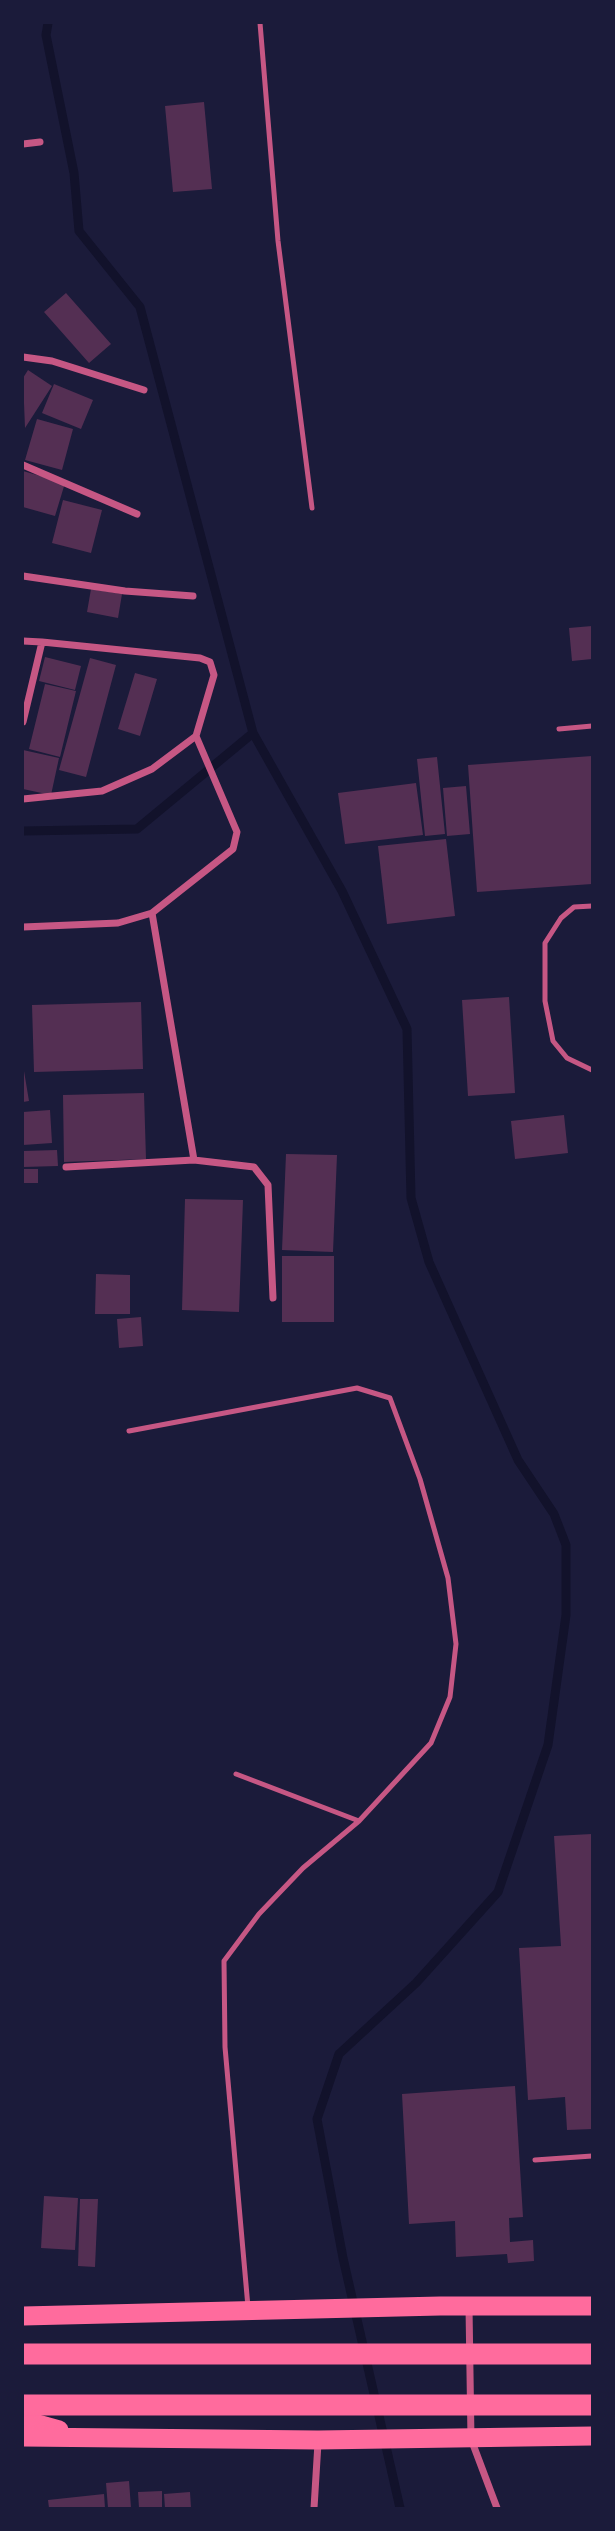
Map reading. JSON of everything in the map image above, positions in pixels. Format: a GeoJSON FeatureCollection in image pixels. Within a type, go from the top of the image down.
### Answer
{"type":"FeatureCollection","features":[{"type":"Feature","properties":{"kind":"highway"},"geometry":{"type":"LineString","coordinates":[[23,2316],[440,2305],[592,2306]]}},
{"type":"Feature","properties":{"kind":"highway"},"geometry":{"type":"LineString","coordinates":[[23,2354],[592,2354]]}},
{"type":"Feature","properties":{"kind":"highway"},"geometry":{"type":"LineString","coordinates":[[23,2405],[592,2405]]}},
{"type":"Feature","properties":{"kind":"highway"},"geometry":{"type":"LineString","coordinates":[[23,2420],[83,2437]]}},
{"type":"Feature","properties":{"kind":"highway"},"geometry":{"type":"LineString","coordinates":[[23,2437],[442,2440],[592,2436]]}},
{"type":"Feature","properties":{"kind":"street"},"geometry":{"type":"LineString","coordinates":[[23,144],[40,142]]}},
{"type":"Feature","properties":{"kind":"street"},"geometry":{"type":"LineString","coordinates":[[23,357],[52,362],[144,390]]}},
{"type":"Feature","properties":{"kind":"street"},"geometry":{"type":"LineString","coordinates":[[23,465],[137,514]]}},
{"type":"Feature","properties":{"kind":"street"},"geometry":{"type":"LineString","coordinates":[[23,576],[125,591],[193,596]]}},
{"type":"Feature","properties":{"kind":"street"},"geometry":{"type":"LineString","coordinates":[[23,640],[200,658],[209,662],[214,675],[196,736],[152,769],[102,791],[23,799]]}},
{"type":"Feature","properties":{"kind":"street"},"geometry":{"type":"LineString","coordinates":[[23,722],[42,642]]}},
{"type":"Feature","properties":{"kind":"street"},"geometry":{"type":"LineString","coordinates":[[23,927],[118,923],[152,913],[233,849],[237,832],[196,736]]}},
{"type":"Feature","properties":{"kind":"street"},"geometry":{"type":"LineString","coordinates":[[152,913],[194,1160]]}},
{"type":"Feature","properties":{"kind":"street"},"geometry":{"type":"LineString","coordinates":[[66,1167],[194,1160],[254,1167],[268,1185],[273,1298]]}},
{"type":"Feature","properties":{"kind":"street"},"geometry":{"type":"LineString","coordinates":[[469,2305],[471,2439],[497,2508]]}},
{"type":"Feature","properties":{"kind":"street"},"geometry":{"type":"LineString","coordinates":[[314,2508],[327,2440]]}},
{"type":"Feature","properties":{"kind":"lane"},"geometry":{"type":"LineString","coordinates":[[260,23],[278,241],[312,508]]}},
{"type":"Feature","properties":{"kind":"lane"},"geometry":{"type":"LineString","coordinates":[[559,729],[592,726]]}},
{"type":"Feature","properties":{"kind":"lane"},"geometry":{"type":"LineString","coordinates":[[592,906],[574,907],[561,918],[545,943],[545,1001],[553,1041],[567,1058],[592,1070]]}},
{"type":"Feature","properties":{"kind":"lane"},"geometry":{"type":"LineString","coordinates":[[129,1431],[357,1388],[390,1398],[420,1479],[448,1578],[456,1644],[450,1697],[431,1743],[359,1821],[303,1868],[258,1914],[224,1961],[225,2047],[248,2312]]}},
{"type":"Feature","properties":{"kind":"lane"},"geometry":{"type":"LineString","coordinates":[[236,1774],[359,1821]]}},
{"type":"Feature","properties":{"kind":"lane"},"geometry":{"type":"LineString","coordinates":[[535,2160],[592,2156]]}},
{"type":"Feature","properties":{"kind":"building"},"geometry":{"type":"Polygon","coordinates":[[[204,102],[212,189],[173,192],[165,106],[204,102]]]}},
{"type":"Feature","properties":{"kind":"building"},"geometry":{"type":"Polygon","coordinates":[[[66,293],[111,344],[89,363],[44,312],[66,293]]]}},
{"type":"Feature","properties":{"kind":"building"},"geometry":{"type":"Polygon","coordinates":[[[28,370],[52,386],[25,428],[23,378],[28,370]]]}},
{"type":"Feature","properties":{"kind":"building"},"geometry":{"type":"Polygon","coordinates":[[[54,384],[93,400],[81,429],[42,413],[54,384]]]}},
{"type":"Feature","properties":{"kind":"building"},"geometry":{"type":"Polygon","coordinates":[[[37,419],[73,429],[62,470],[25,460],[37,419]]]}},
{"type":"Feature","properties":{"kind":"building"},"geometry":{"type":"Polygon","coordinates":[[[23,471],[65,483],[55,516],[23,507],[23,471]]]}},
{"type":"Feature","properties":{"kind":"building"},"geometry":{"type":"Polygon","coordinates":[[[63,500],[102,510],[91,553],[52,543],[63,500]]]}},
{"type":"Feature","properties":{"kind":"building"},"geometry":{"type":"Polygon","coordinates":[[[91,589],[122,594],[118,618],[87,612],[91,589]]]}},
{"type":"Feature","properties":{"kind":"building"},"geometry":{"type":"Polygon","coordinates":[[[592,626],[592,659],[572,661],[569,628],[592,626]]]}},
{"type":"Feature","properties":{"kind":"building"},"geometry":{"type":"Polygon","coordinates":[[[45,657],[81,666],[75,690],[39,681],[45,657]]]}},
{"type":"Feature","properties":{"kind":"building"},"geometry":{"type":"Polygon","coordinates":[[[90,658],[116,665],[86,777],[59,770],[90,658]]]}},
{"type":"Feature","properties":{"kind":"building"},"geometry":{"type":"Polygon","coordinates":[[[135,673],[157,679],[140,736],[118,729],[135,673]]]}},
{"type":"Feature","properties":{"kind":"building"},"geometry":{"type":"Polygon","coordinates":[[[45,684],[76,691],[60,757],[29,749],[45,684]]]}},
{"type":"Feature","properties":{"kind":"building"},"geometry":{"type":"Polygon","coordinates":[[[23,750],[59,758],[51,795],[23,789],[23,750]]]}},
{"type":"Feature","properties":{"kind":"building"},"geometry":{"type":"Polygon","coordinates":[[[592,756],[592,884],[477,892],[468,765],[592,756]]]}},
{"type":"Feature","properties":{"kind":"building"},"geometry":{"type":"Polygon","coordinates":[[[437,757],[445,834],[425,836],[417,759],[437,757]]]}},
{"type":"Feature","properties":{"kind":"building"},"geometry":{"type":"Polygon","coordinates":[[[416,783],[423,835],[345,844],[338,793],[416,783]]]}},
{"type":"Feature","properties":{"kind":"building"},"geometry":{"type":"Polygon","coordinates":[[[466,786],[470,834],[447,836],[443,788],[466,786]]]}},
{"type":"Feature","properties":{"kind":"building"},"geometry":{"type":"Polygon","coordinates":[[[446,839],[455,916],[387,924],[378,846],[446,839]]]}},
{"type":"Feature","properties":{"kind":"building"},"geometry":{"type":"Polygon","coordinates":[[[509,997],[515,1093],[468,1096],[462,1000],[509,997]]]}},
{"type":"Feature","properties":{"kind":"building"},"geometry":{"type":"Polygon","coordinates":[[[141,1002],[143,1069],[34,1072],[32,1005],[141,1002]]]}},
{"type":"Feature","properties":{"kind":"building"},"geometry":{"type":"Polygon","coordinates":[[[23,1065],[29,1101],[23,1102],[23,1065]]]}},
{"type":"Feature","properties":{"kind":"building"},"geometry":{"type":"Polygon","coordinates":[[[144,1093],[146,1159],[64,1162],[63,1095],[144,1093]]]}},
{"type":"Feature","properties":{"kind":"building"},"geometry":{"type":"Polygon","coordinates":[[[50,1110],[52,1143],[23,1145],[23,1112],[50,1110]]]}},
{"type":"Feature","properties":{"kind":"building"},"geometry":{"type":"Polygon","coordinates":[[[564,1115],[568,1153],[515,1159],[511,1121],[564,1115]]]}},
{"type":"Feature","properties":{"kind":"building"},"geometry":{"type":"Polygon","coordinates":[[[57,1150],[58,1166],[23,1167],[23,1151],[57,1150]]]}},
{"type":"Feature","properties":{"kind":"building"},"geometry":{"type":"Polygon","coordinates":[[[286,1154],[337,1155],[333,1252],[282,1250],[286,1154]]]}},
{"type":"Feature","properties":{"kind":"building"},"geometry":{"type":"Polygon","coordinates":[[[23,1169],[38,1169],[38,1183],[23,1183],[23,1169]]]}},
{"type":"Feature","properties":{"kind":"building"},"geometry":{"type":"Polygon","coordinates":[[[185,1199],[243,1200],[239,1312],[182,1310],[185,1199]]]}},
{"type":"Feature","properties":{"kind":"building"},"geometry":{"type":"Polygon","coordinates":[[[282,1256],[334,1256],[334,1322],[282,1322],[282,1256]]]}},
{"type":"Feature","properties":{"kind":"building"},"geometry":{"type":"Polygon","coordinates":[[[96,1274],[130,1275],[130,1314],[95,1314],[96,1274]]]}},
{"type":"Feature","properties":{"kind":"building"},"geometry":{"type":"Polygon","coordinates":[[[141,1317],[143,1346],[119,1348],[117,1319],[141,1317]]]}},
{"type":"Feature","properties":{"kind":"building"},"geometry":{"type":"Polygon","coordinates":[[[592,1834],[592,2129],[567,2130],[565,2097],[528,2100],[519,1948],[561,1946],[554,1836],[592,1834]]]}},
{"type":"Feature","properties":{"kind":"building"},"geometry":{"type":"Polygon","coordinates":[[[515,2086],[523,2217],[509,2218],[510,2242],[533,2240],[534,2261],[508,2263],[507,2254],[456,2257],[455,2221],[409,2224],[402,2094],[515,2086]]]}},
{"type":"Feature","properties":{"kind":"building"},"geometry":{"type":"Polygon","coordinates":[[[44,2196],[78,2198],[75,2250],[41,2248],[44,2196]]]}},
{"type":"Feature","properties":{"kind":"building"},"geometry":{"type":"Polygon","coordinates":[[[80,2199],[98,2199],[95,2267],[78,2266],[80,2199]]]}},
{"type":"Feature","properties":{"kind":"building"},"geometry":{"type":"Polygon","coordinates":[[[129,2481],[131,2508],[108,2508],[106,2483],[129,2481]]]}},
{"type":"Feature","properties":{"kind":"building"},"geometry":{"type":"Polygon","coordinates":[[[162,2491],[162,2508],[139,2508],[138,2492],[162,2491]]]}},
{"type":"Feature","properties":{"kind":"building"},"geometry":{"type":"Polygon","coordinates":[[[190,2492],[191,2508],[165,2508],[164,2494],[190,2492]]]}},
{"type":"Feature","properties":{"kind":"building"},"geometry":{"type":"Polygon","coordinates":[[[104,2494],[105,2508],[49,2508],[48,2500],[104,2494]]]}},
{"type":"Feature","properties":{"kind":"waterway"},"geometry":{"type":"LineString","coordinates":[[23,831],[137,829],[253,733],[140,307],[79,231],[74,173],[46,35],[48,23]]}},
{"type":"Feature","properties":{"kind":"waterway"},"geometry":{"type":"LineString","coordinates":[[253,733],[342,891],[407,1029],[411,1198],[429,1262],[518,1460],[554,1514],[566,1545],[566,1615],[548,1745],[498,1892],[416,1983],[339,2054],[317,2119],[343,2258],[400,2508]]}}]}
